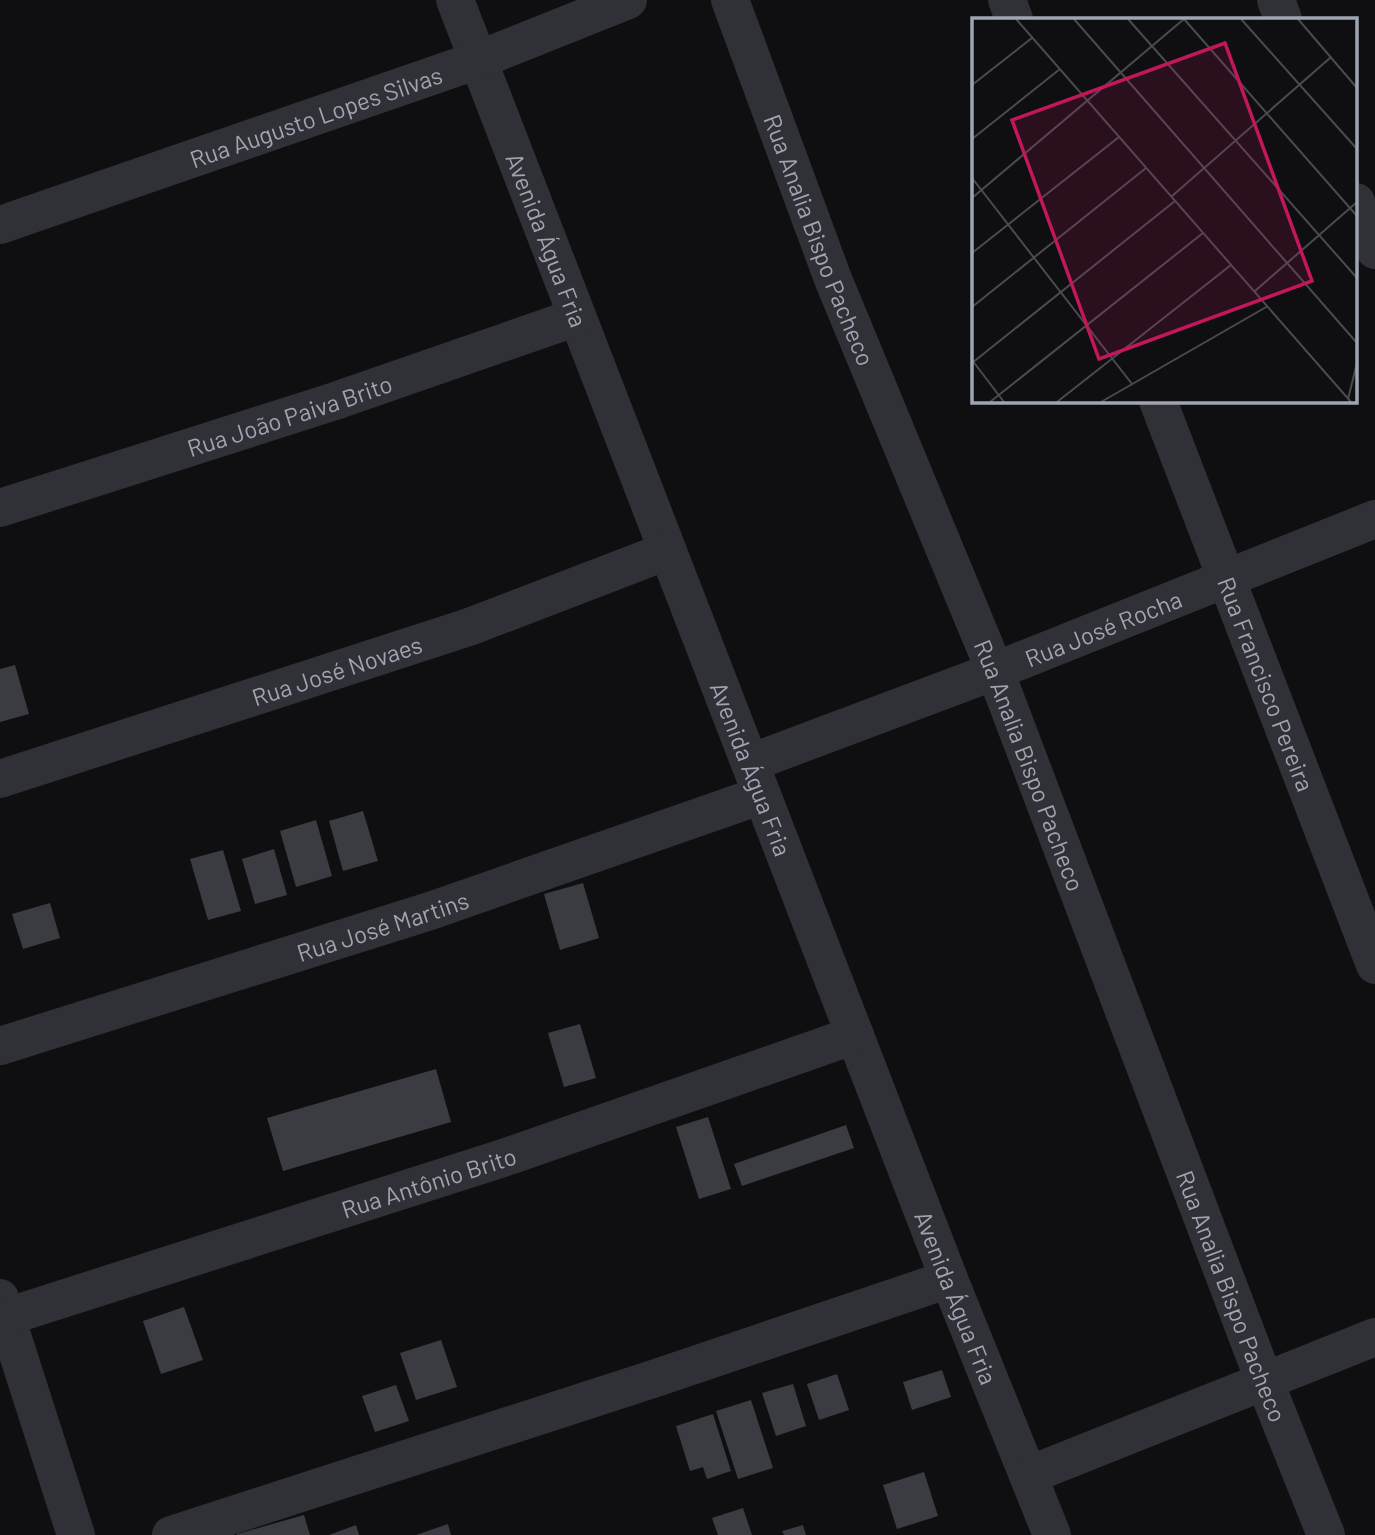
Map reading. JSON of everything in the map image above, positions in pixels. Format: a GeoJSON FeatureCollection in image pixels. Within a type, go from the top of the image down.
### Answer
{"type":"FeatureCollection","features":[{"type":"Feature","properties":{"kind":"street","name":"Avenida Água Fria"},"geometry":{"type":"LineString","coordinates":[[455,0],[949,1279],[1052,1535]]}},
{"type":"Feature","properties":{"kind":"street","name":"Rua Augusto Lopes Silvas"},"geometry":{"type":"LineString","coordinates":[[0,225],[478,60],[628,0]]}},
{"type":"Feature","properties":{"kind":"street","name":"Rua Analia Bispo Pacheco"},"geometry":{"type":"LineString","coordinates":[[730,0],[833,279],[995,671],[1264,1380],[1326,1535]]}},
{"type":"Feature","properties":{"kind":"street"},"geometry":{"type":"LineString","coordinates":[[1007,0],[1014,18]]}},
{"type":"Feature","properties":{"kind":"street"},"geometry":{"type":"LineString","coordinates":[[1276,0],[1283,18]]}},
{"type":"Feature","properties":{"kind":"street"},"geometry":{"type":"LineString","coordinates":[[1358,207],[1375,250]]}},
{"type":"Feature","properties":{"kind":"street","name":"Rua João Paiva Brito"},"geometry":{"type":"LineString","coordinates":[[0,508],[335,401],[577,317]]}},
{"type":"Feature","properties":{"kind":"street","name":"Rua Francisco Pereira"},"geometry":{"type":"LineString","coordinates":[[1158,402],[1375,965]]}},
{"type":"Feature","properties":{"kind":"street","name":"Rua José Rocha"},"geometry":{"type":"LineString","coordinates":[[756,779],[995,671],[1375,519]]}},
{"type":"Feature","properties":{"kind":"street","name":"Rua José Novaes"},"geometry":{"type":"LineString","coordinates":[[0,779],[469,627],[667,551]]}},
{"type":"Feature","properties":{"kind":"street","name":"Rua José Martins"},"geometry":{"type":"LineString","coordinates":[[0,1046],[430,911],[756,779]]}},
{"type":"Feature","properties":{"kind":"street","name":"Rua Antônio Brito"},"geometry":{"type":"LineString","coordinates":[[2,1311],[509,1156],[855,1035]]}},
{"type":"Feature","properties":{"kind":"street"},"geometry":{"type":"LineString","coordinates":[[171,1535],[653,1379],[949,1279]]}},
{"type":"Feature","properties":{"kind":"street"},"geometry":{"type":"LineString","coordinates":[[2,1311],[76,1535]]}},
{"type":"Feature","properties":{"kind":"street"},"geometry":{"type":"LineString","coordinates":[[1029,1475],[1375,1336]]}},
{"type":"Feature","properties":{"kind":"building"},"geometry":{"type":"Polygon","coordinates":[[[15,665],[29,714],[0,722],[0,669],[15,665]]]}},
{"type":"Feature","properties":{"kind":"building"},"geometry":{"type":"Polygon","coordinates":[[[363,811],[378,861],[343,871],[329,821],[363,811]]]}},
{"type":"Feature","properties":{"kind":"building"},"geometry":{"type":"Polygon","coordinates":[[[316,820],[332,876],[296,887],[280,831],[316,820]]]}},
{"type":"Feature","properties":{"kind":"building"},"geometry":{"type":"Polygon","coordinates":[[[274,849],[287,895],[255,904],[242,859],[274,849]]]}},
{"type":"Feature","properties":{"kind":"building"},"geometry":{"type":"Polygon","coordinates":[[[223,850],[241,911],[208,920],[190,859],[223,850]]]}},
{"type":"Feature","properties":{"kind":"building"},"geometry":{"type":"Polygon","coordinates":[[[583,883],[599,938],[560,950],[544,894],[583,883]]]}},
{"type":"Feature","properties":{"kind":"building"},"geometry":{"type":"Polygon","coordinates":[[[50,903],[60,938],[23,949],[12,914],[50,903]]]}},
{"type":"Feature","properties":{"kind":"building"},"geometry":{"type":"Polygon","coordinates":[[[580,1024],[596,1078],[564,1087],[548,1033],[580,1024]]]}},
{"type":"Feature","properties":{"kind":"building"},"geometry":{"type":"Polygon","coordinates":[[[436,1069],[451,1122],[283,1171],[267,1118],[436,1069]]]}},
{"type":"Feature","properties":{"kind":"building"},"geometry":{"type":"Polygon","coordinates":[[[708,1117],[731,1189],[699,1199],[676,1127],[708,1117]]]}},
{"type":"Feature","properties":{"kind":"building"},"geometry":{"type":"Polygon","coordinates":[[[846,1125],[854,1148],[742,1186],[734,1164],[846,1125]]]}},
{"type":"Feature","properties":{"kind":"building"},"geometry":{"type":"Polygon","coordinates":[[[184,1307],[203,1360],[161,1374],[143,1321],[184,1307]]]}},
{"type":"Feature","properties":{"kind":"building"},"geometry":{"type":"Polygon","coordinates":[[[441,1340],[457,1387],[416,1400],[400,1353],[441,1340]]]}},
{"type":"Feature","properties":{"kind":"building"},"geometry":{"type":"Polygon","coordinates":[[[942,1370],[951,1397],[912,1410],[903,1382],[942,1370]]]}},
{"type":"Feature","properties":{"kind":"building"},"geometry":{"type":"Polygon","coordinates":[[[837,1374],[849,1410],[819,1420],[807,1384],[837,1374]]]}},
{"type":"Feature","properties":{"kind":"building"},"geometry":{"type":"Polygon","coordinates":[[[793,1384],[806,1426],[776,1436],[762,1393],[793,1384]]]}},
{"type":"Feature","properties":{"kind":"building"},"geometry":{"type":"Polygon","coordinates":[[[396,1385],[409,1421],[375,1432],[362,1396],[396,1385]]]}},
{"type":"Feature","properties":{"kind":"building"},"geometry":{"type":"Polygon","coordinates":[[[751,1400],[773,1468],[738,1479],[716,1411],[751,1400]]]}},
{"type":"Feature","properties":{"kind":"building"},"geometry":{"type":"Polygon","coordinates":[[[713,1414],[731,1471],[707,1479],[703,1467],[690,1471],[676,1426],[713,1414]]]}},
{"type":"Feature","properties":{"kind":"building"},"geometry":{"type":"Polygon","coordinates":[[[924,1472],[938,1516],[897,1529],[883,1485],[924,1472]]]}},
{"type":"Feature","properties":{"kind":"building"},"geometry":{"type":"Polygon","coordinates":[[[743,1508],[752,1535],[718,1535],[712,1518],[743,1508]]]}},
{"type":"Feature","properties":{"kind":"building"},"geometry":{"type":"Polygon","coordinates":[[[304,1515],[310,1535],[237,1535],[237,1534],[304,1515]]]}},
{"type":"Feature","properties":{"kind":"building"},"geometry":{"type":"Polygon","coordinates":[[[448,1524],[451,1535],[416,1535],[448,1524]]]}},
{"type":"Feature","properties":{"kind":"building"},"geometry":{"type":"Polygon","coordinates":[[[356,1525],[359,1535],[329,1535],[356,1525]]]}},
{"type":"Feature","properties":{"kind":"building"},"geometry":{"type":"Polygon","coordinates":[[[803,1525],[806,1535],[784,1535],[782,1531],[803,1525]]]}}]}
